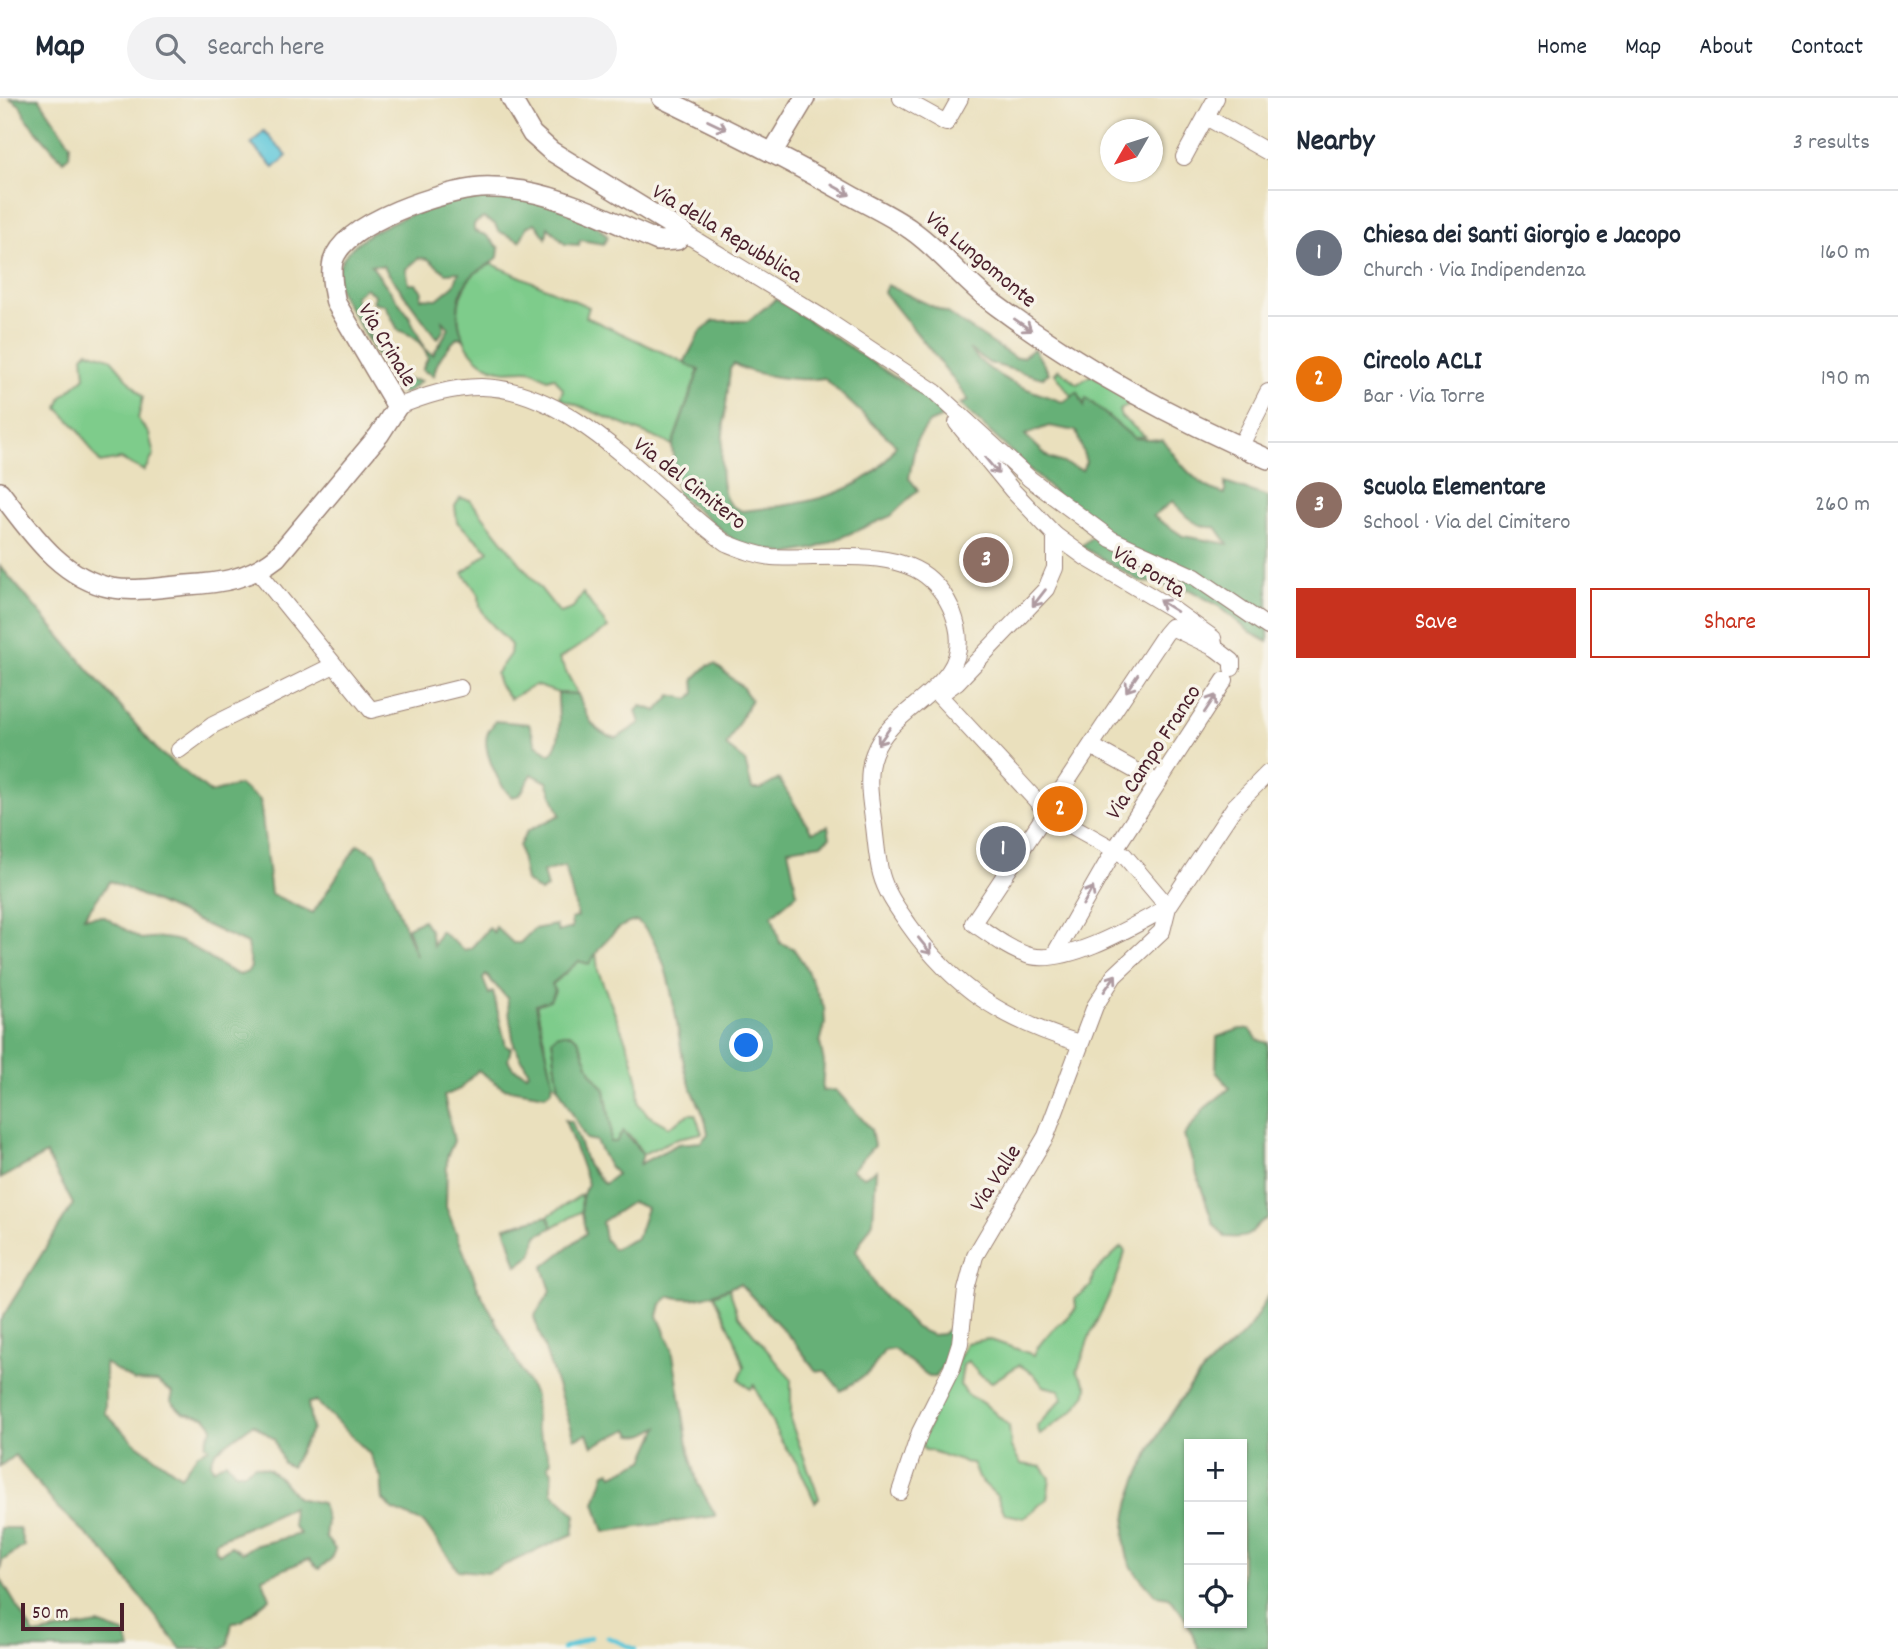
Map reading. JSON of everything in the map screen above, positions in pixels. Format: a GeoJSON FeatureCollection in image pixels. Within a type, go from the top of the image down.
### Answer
{"type":"FeatureCollection","features":[{"type":"Feature","properties":{"kind":"street","name":"Via della Repubblica"},"geometry":{"type":"LineString","coordinates":[[511,98],[532,134],[551,151],[820,316],[935,393],[1073,513],[1111,539],[1195,577],[1268,627]]}},
{"type":"Feature","properties":{"kind":"street","name":"Via Lungomonte"},"geometry":{"type":"LineString","coordinates":[[662,98],[777,154],[908,227],[937,250],[964,279],[995,305],[1047,342],[1240,447],[1268,459]]}},
{"type":"Feature","properties":{"kind":"street"},"geometry":{"type":"LineString","coordinates":[[777,154],[805,98]]}},
{"type":"Feature","properties":{"kind":"street"},"geometry":{"type":"LineString","coordinates":[[901,98],[946,123],[960,98]]}},
{"type":"Feature","properties":{"kind":"street"},"geometry":{"type":"LineString","coordinates":[[1184,157],[1216,98]]}},
{"type":"Feature","properties":{"kind":"street"},"geometry":{"type":"LineString","coordinates":[[1206,117],[1268,152]]}},
{"type":"Feature","properties":{"kind":"street","name":"Via Crinale"},"geometry":{"type":"LineString","coordinates":[[0,492],[54,558],[94,582],[135,590],[223,583],[258,572],[278,557],[379,435],[397,407],[336,303],[332,285],[333,259],[342,245],[365,227],[448,194],[479,188],[501,188],[570,204],[658,241],[677,240],[684,233]]}},
{"type":"Feature","properties":{"kind":"street","name":"Via del Cimitero"},"geometry":{"type":"LineString","coordinates":[[397,407],[457,388],[503,389],[530,397],[573,418],[726,543],[750,553],[770,557],[881,559],[914,568],[938,587],[952,611],[958,632],[958,650],[953,664],[934,690]]}},
{"type":"Feature","properties":{"kind":"street"},"geometry":{"type":"LineString","coordinates":[[1240,447],[1268,392]]}},
{"type":"Feature","properties":{"kind":"street","name":"Via della Repubblica"},"geometry":{"type":"LineString","coordinates":[[935,393],[987,461],[1055,534]]}},
{"type":"Feature","properties":{"kind":"street"},"geometry":{"type":"LineString","coordinates":[[1055,534],[1055,568],[1040,598],[957,682],[946,690],[934,690],[886,732],[872,757],[871,806],[884,883],[915,934],[955,980],[1023,1023],[1079,1043]]}},
{"type":"Feature","properties":{"kind":"street","name":"Via Porta"},"geometry":{"type":"LineString","coordinates":[[1055,534],[1085,558],[1171,608],[1213,638],[1215,648]]}},
{"type":"Feature","properties":{"kind":"street"},"geometry":{"type":"LineString","coordinates":[[258,572],[372,710],[460,688]]}},
{"type":"Feature","properties":{"kind":"street","name":"Via Porta"},"geometry":{"type":"LineString","coordinates":[[1091,746],[1171,627],[1215,648],[1231,662],[1228,674]]}},
{"type":"Feature","properties":{"kind":"street"},"geometry":{"type":"LineString","coordinates":[[179,750],[213,725],[334,665]]}},
{"type":"Feature","properties":{"kind":"street","name":"Via Campo Franco"},"geometry":{"type":"LineString","coordinates":[[1054,955],[1115,849],[1228,674]]}},
{"type":"Feature","properties":{"kind":"street"},"geometry":{"type":"LineString","coordinates":[[934,690],[1046,812],[1115,849],[1141,872],[1168,907]]}},
{"type":"Feature","properties":{"kind":"street"},"geometry":{"type":"LineString","coordinates":[[1158,783],[1091,746],[973,923],[1021,953],[1032,956],[1054,955],[1096,943],[1168,907],[1235,806],[1268,773]]}},
{"type":"Feature","properties":{"kind":"street","name":"Via Valle"},"geometry":{"type":"LineString","coordinates":[[900,1492],[920,1432],[952,1368],[960,1343],[966,1290],[981,1240],[1046,1136],[1095,1006],[1114,976],[1161,931],[1168,907]]}},
{"type":"Feature","properties":{"kind":"green space"},"geometry":{"type":"Polygon","coordinates":[[[9,98],[39,98],[70,144],[69,156],[63,161],[27,120],[20,105],[9,98]]]}},
{"type":"Feature","properties":{"kind":"green space"},"geometry":{"type":"Polygon","coordinates":[[[482,195],[533,201],[567,210],[596,226],[608,237],[603,244],[580,240],[579,245],[565,244],[548,227],[546,238],[535,223],[527,227],[520,241],[498,231],[495,224],[483,218],[474,224],[474,231],[486,235],[499,248],[498,257],[474,274],[463,288],[458,313],[464,339],[458,337],[446,350],[439,360],[434,376],[422,370],[428,358],[421,344],[398,330],[385,305],[373,302],[375,295],[365,288],[355,296],[383,359],[396,378],[421,381],[405,394],[397,389],[342,297],[338,270],[348,252],[366,237],[389,224],[414,213],[482,195]],[[419,258],[406,269],[409,284],[416,284],[422,291],[421,298],[437,299],[454,285],[459,272],[446,273],[428,259],[419,258]],[[371,265],[409,316],[425,349],[433,355],[449,328],[443,321],[444,330],[438,338],[435,336],[383,266],[371,265]]]}},
{"type":"Feature","properties":{"kind":"green space"},"geometry":{"type":"Polygon","coordinates":[[[492,264],[589,307],[586,317],[699,369],[672,445],[560,398],[563,389],[554,377],[548,379],[529,370],[507,371],[493,368],[476,357],[462,335],[458,310],[460,298],[473,275],[492,264]]]}},
{"type":"Feature","properties":{"kind":"green space"},"geometry":{"type":"Polygon","coordinates":[[[887,285],[947,313],[1015,358],[1023,357],[1034,349],[1049,373],[1042,378],[989,363],[969,349],[989,368],[1012,382],[1063,402],[1078,392],[1084,406],[1086,398],[1134,438],[1163,440],[1197,480],[1215,491],[1225,494],[1225,483],[1268,497],[1268,642],[1251,633],[1219,606],[1188,589],[1175,590],[1159,583],[1141,582],[1081,546],[1093,536],[1055,493],[960,404],[969,401],[884,292],[887,285]],[[1049,426],[1025,435],[1049,458],[1082,470],[1086,462],[1076,431],[1049,426]],[[1173,501],[1153,516],[1183,536],[1228,544],[1216,527],[1203,526],[1192,520],[1173,501]]]}},
{"type":"Feature","properties":{"kind":"green space"},"geometry":{"type":"Polygon","coordinates":[[[776,299],[925,397],[943,417],[929,423],[916,441],[909,478],[918,490],[891,516],[816,548],[787,554],[736,542],[677,494],[672,446],[699,370],[684,363],[700,332],[714,321],[748,321],[776,299]],[[734,364],[730,369],[722,475],[728,502],[742,511],[807,501],[850,487],[884,463],[896,445],[824,378],[778,377],[734,364]]]}},
{"type":"Feature","properties":{"kind":"green space"},"geometry":{"type":"Polygon","coordinates":[[[88,351],[110,358],[143,397],[138,419],[149,434],[154,455],[144,471],[121,459],[100,463],[78,429],[58,408],[62,397],[85,377],[83,356],[88,351]]]}},
{"type":"Feature","properties":{"kind":"green space"},"geometry":{"type":"Polygon","coordinates":[[[1059,369],[1077,384],[1092,375],[1135,400],[1119,411],[1121,417],[1145,436],[1134,438],[1087,399],[1085,408],[1077,392],[1071,396],[1055,373],[1059,369]]]}},
{"type":"Feature","properties":{"kind":"green space"},"geometry":{"type":"Polygon","coordinates":[[[460,498],[470,500],[560,613],[572,609],[583,593],[608,628],[559,659],[578,694],[558,693],[535,685],[510,699],[499,684],[496,674],[510,654],[511,645],[487,619],[480,607],[479,595],[463,573],[489,551],[457,522],[455,506],[460,498]]]}},
{"type":"Feature","properties":{"kind":"green space"},"geometry":{"type":"Polygon","coordinates":[[[0,566],[159,752],[211,793],[239,785],[260,800],[271,894],[313,913],[358,844],[376,854],[416,956],[407,927],[423,920],[430,930],[433,946],[440,931],[464,950],[471,948],[489,928],[494,933],[495,926],[513,943],[520,943],[534,929],[556,925],[558,932],[572,928],[571,919],[578,917],[565,866],[543,872],[547,888],[540,892],[526,881],[519,846],[527,831],[560,815],[547,782],[532,774],[520,795],[512,797],[502,785],[493,768],[486,742],[495,721],[529,724],[536,744],[550,754],[559,734],[558,693],[578,694],[591,723],[602,733],[617,738],[640,723],[636,711],[641,706],[657,711],[671,695],[689,699],[695,693],[694,679],[707,666],[715,664],[742,687],[751,700],[726,746],[745,761],[752,789],[761,789],[779,779],[812,832],[828,826],[830,837],[821,844],[788,849],[797,894],[772,915],[780,943],[793,948],[804,964],[824,1007],[825,1024],[820,1043],[824,1062],[822,1091],[836,1090],[871,1129],[874,1146],[852,1170],[864,1177],[876,1170],[873,1222],[856,1250],[876,1287],[916,1328],[932,1335],[942,1334],[952,1326],[951,1347],[936,1377],[930,1377],[893,1349],[884,1351],[870,1372],[841,1391],[825,1371],[816,1371],[793,1340],[740,1284],[698,1298],[670,1296],[661,1304],[658,1316],[672,1348],[689,1451],[698,1484],[716,1516],[604,1532],[595,1503],[605,1473],[610,1471],[613,1475],[644,1460],[659,1427],[640,1435],[632,1435],[629,1429],[592,1446],[587,1434],[575,1439],[534,1317],[551,1291],[543,1267],[586,1233],[581,1202],[588,1184],[565,1120],[572,1122],[587,1164],[604,1184],[617,1174],[608,1165],[596,1141],[586,1139],[559,1089],[552,1039],[558,1034],[571,1034],[578,1039],[591,1072],[605,1090],[611,1127],[610,1142],[616,1142],[623,1131],[643,1154],[640,1164],[678,1144],[701,1142],[708,1134],[686,1073],[671,992],[659,951],[637,921],[629,923],[609,937],[589,964],[579,961],[552,984],[555,991],[550,1000],[536,1005],[553,1081],[552,1090],[545,1095],[503,1088],[478,1070],[460,1089],[444,1096],[454,1141],[447,1157],[446,1207],[479,1290],[535,1396],[536,1427],[551,1461],[548,1466],[552,1471],[552,1492],[576,1515],[573,1534],[487,1573],[458,1570],[424,1523],[393,1510],[383,1500],[381,1478],[369,1453],[316,1401],[308,1403],[312,1429],[291,1467],[283,1463],[274,1439],[253,1424],[215,1452],[211,1463],[213,1469],[226,1461],[235,1472],[245,1472],[255,1465],[268,1469],[282,1480],[297,1498],[322,1503],[327,1521],[325,1537],[335,1549],[331,1559],[319,1569],[309,1559],[262,1578],[270,1598],[242,1621],[232,1622],[228,1645],[223,1649],[181,1649],[106,1553],[57,1507],[15,1455],[0,1466],[0,1321],[73,1204],[46,1154],[0,1179],[0,566]],[[110,881],[84,917],[103,916],[141,939],[171,939],[183,943],[239,975],[248,972],[251,967],[247,944],[110,881]],[[486,975],[483,979],[489,994],[493,992],[506,1046],[511,1048],[508,1060],[513,1068],[526,1074],[529,1072],[514,1045],[507,998],[486,975]],[[632,1202],[602,1222],[605,1239],[613,1249],[637,1238],[647,1208],[632,1202]],[[105,1363],[105,1413],[134,1442],[181,1476],[198,1453],[209,1448],[205,1444],[213,1427],[205,1417],[183,1413],[171,1401],[173,1393],[157,1382],[134,1381],[105,1363]],[[292,1507],[216,1541],[215,1550],[219,1554],[231,1546],[242,1553],[253,1546],[300,1534],[293,1526],[292,1507]]]}},
{"type":"Feature","properties":{"kind":"green space"},"geometry":{"type":"Polygon","coordinates":[[[596,952],[598,971],[631,1054],[638,1082],[639,1104],[648,1115],[669,1127],[689,1114],[695,1114],[702,1133],[678,1138],[643,1154],[631,1137],[623,1132],[616,1142],[610,1142],[611,1127],[605,1090],[591,1072],[578,1039],[552,1039],[559,1089],[553,1081],[536,1004],[549,1000],[554,991],[552,985],[579,961],[589,964],[596,952]]]}},
{"type":"Feature","properties":{"kind":"green space"},"geometry":{"type":"Polygon","coordinates":[[[1240,1029],[1250,1029],[1258,1040],[1268,1043],[1268,1218],[1248,1235],[1225,1237],[1213,1223],[1184,1136],[1205,1108],[1230,1088],[1216,1072],[1217,1037],[1240,1029]]]}},
{"type":"Feature","properties":{"kind":"green space"},"geometry":{"type":"Polygon","coordinates":[[[581,1195],[582,1211],[553,1227],[548,1216],[581,1195]]]}},
{"type":"Feature","properties":{"kind":"green space"},"geometry":{"type":"Polygon","coordinates":[[[548,1216],[553,1227],[537,1236],[532,1255],[517,1266],[505,1227],[548,1216]]]}},
{"type":"Feature","properties":{"kind":"green space"},"geometry":{"type":"Polygon","coordinates":[[[1121,1247],[1125,1251],[1119,1271],[1077,1371],[1087,1387],[1086,1394],[1074,1410],[1040,1435],[1037,1426],[1062,1399],[1060,1390],[1043,1386],[1034,1374],[1019,1365],[992,1382],[979,1374],[968,1361],[963,1365],[960,1385],[969,1396],[985,1404],[1009,1426],[1011,1447],[1021,1464],[1042,1467],[1050,1478],[1047,1499],[1024,1518],[1005,1514],[997,1496],[978,1478],[972,1463],[925,1450],[920,1445],[966,1343],[988,1339],[1034,1355],[1047,1336],[1076,1308],[1075,1298],[1091,1286],[1093,1274],[1121,1247]]]}},
{"type":"Feature","properties":{"kind":"green space"},"geometry":{"type":"Polygon","coordinates":[[[729,1288],[738,1315],[791,1379],[791,1422],[819,1498],[815,1502],[754,1385],[750,1389],[739,1379],[744,1367],[733,1334],[714,1295],[729,1288]]]}},
{"type":"Feature","properties":{"kind":"green space"},"geometry":{"type":"Polygon","coordinates":[[[1268,1295],[1268,1649],[1199,1649],[1190,1628],[1247,1628],[1247,1439],[1184,1439],[1184,1616],[1169,1597],[1155,1595],[1131,1565],[1125,1539],[1127,1515],[1144,1463],[1171,1414],[1204,1370],[1246,1332],[1268,1295]]]}},
{"type":"Feature","properties":{"kind":"green space"},"geometry":{"type":"Polygon","coordinates":[[[0,1528],[19,1528],[24,1546],[2,1561],[0,1571],[0,1528]]]}},
{"type":"Feature","properties":{"kind":"green space"},"geometry":{"type":"Polygon","coordinates":[[[0,1578],[34,1635],[98,1624],[124,1633],[131,1649],[0,1649],[0,1578]]]}},
{"type":"Feature","properties":{"kind":"water"},"geometry":{"type":"Polygon","coordinates":[[[264,131],[287,156],[274,168],[251,144],[264,131]]]}},
{"type":"Feature","properties":{"kind":"waterway"},"geometry":{"type":"LineString","coordinates":[[563,1649],[591,1637]]}},
{"type":"Feature","properties":{"kind":"waterway"},"geometry":{"type":"LineString","coordinates":[[607,1637],[635,1649]]}},
{"type":"Feature","properties":{"kind":"place","name":"Scuola Elementare"},"geometry":{"type":"Point","coordinates":[986,560]}},
{"type":"Feature","properties":{"kind":"place","name":"Circolo ACLI"},"geometry":{"type":"Point","coordinates":[1060,809]}},
{"type":"Feature","properties":{"kind":"place","name":"Chiesa dei Santi Giorgio e Jacopo"},"geometry":{"type":"Point","coordinates":[1003,849]}}]}
